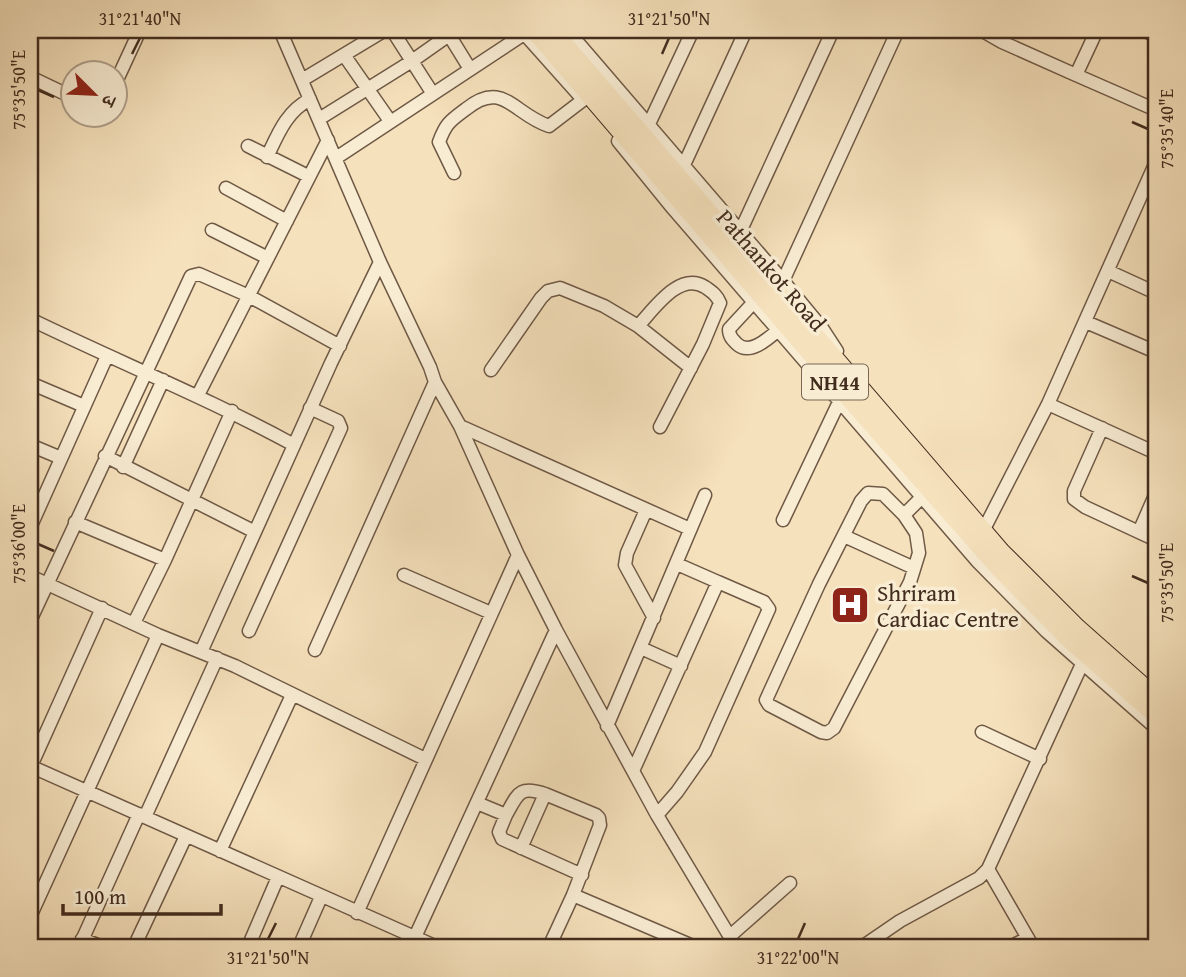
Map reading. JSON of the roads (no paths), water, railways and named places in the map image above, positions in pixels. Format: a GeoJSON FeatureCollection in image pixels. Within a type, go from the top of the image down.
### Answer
{"type":"FeatureCollection","features":[{"type":"Feature","properties":{"kind":"highway","name":"NH44"},"geometry":{"type":"LineString","coordinates":[[552,30],[983,531],[1077,628],[1156,698]]}},
{"type":"Feature","properties":{"kind":"highway","name":"Pathankot Road"},"geometry":{"type":"LineString","coordinates":[[527,31],[781,327],[1000,569],[1069,639],[1156,715]]}},
{"type":"Feature","properties":{"kind":"street"},"geometry":{"type":"LineString","coordinates":[[126,60],[140,30]]}},
{"type":"Feature","properties":{"kind":"street"},"geometry":{"type":"LineString","coordinates":[[280,30],[380,262],[435,382],[460,426],[518,555],[607,726],[733,942],[790,883]]}},
{"type":"Feature","properties":{"kind":"street"},"geometry":{"type":"LineString","coordinates":[[302,80],[385,30]]}},
{"type":"Feature","properties":{"kind":"street"},"geometry":{"type":"LineString","coordinates":[[392,30],[433,94]]}},
{"type":"Feature","properties":{"kind":"street"},"geometry":{"type":"LineString","coordinates":[[567,30],[822,328],[860,388]]}},
{"type":"Feature","properties":{"kind":"street"},"geometry":{"type":"LineString","coordinates":[[648,126],[692,30]]}},
{"type":"Feature","properties":{"kind":"street"},"geometry":{"type":"LineString","coordinates":[[683,167],[746,30]]}},
{"type":"Feature","properties":{"kind":"street"},"geometry":{"type":"LineString","coordinates":[[740,232],[833,30]]}},
{"type":"Feature","properties":{"kind":"street"},"geometry":{"type":"LineString","coordinates":[[783,281],[898,30]]}},
{"type":"Feature","properties":{"kind":"street"},"geometry":{"type":"LineString","coordinates":[[981,30],[1002,42],[1156,110]]}},
{"type":"Feature","properties":{"kind":"street"},"geometry":{"type":"LineString","coordinates":[[1076,75],[1097,30]]}},
{"type":"Feature","properties":{"kind":"street"},"geometry":{"type":"LineString","coordinates":[[1143,30],[1156,36]]}},
{"type":"Feature","properties":{"kind":"street"},"geometry":{"type":"LineString","coordinates":[[319,120],[412,61],[450,31],[470,69]]}},
{"type":"Feature","properties":{"kind":"street"},"geometry":{"type":"LineString","coordinates":[[336,158],[527,31],[583,100],[736,274],[753,303],[781,327],[839,402],[921,498],[1007,593],[1082,664],[1156,728]]}},
{"type":"Feature","properties":{"kind":"street"},"geometry":{"type":"LineString","coordinates":[[344,55],[390,121]]}},
{"type":"Feature","properties":{"kind":"street"},"geometry":{"type":"LineString","coordinates":[[30,77],[60,91]]}},
{"type":"Feature","properties":{"kind":"street"},"geometry":{"type":"LineString","coordinates":[[454,173],[439,142],[444,126],[477,100],[490,96],[503,99],[536,122],[549,126],[583,100]]}},
{"type":"Feature","properties":{"kind":"street"},"geometry":{"type":"LineString","coordinates":[[267,158],[287,118],[298,106],[310,99]]}},
{"type":"Feature","properties":{"kind":"street"},"geometry":{"type":"LineString","coordinates":[[198,395],[328,140]]}},
{"type":"Feature","properties":{"kind":"street"},"geometry":{"type":"LineString","coordinates":[[248,146],[267,158],[309,176]]}},
{"type":"Feature","properties":{"kind":"street"},"geometry":{"type":"LineString","coordinates":[[983,531],[1048,404],[1108,271],[1153,180],[1156,162]]}},
{"type":"Feature","properties":{"kind":"street"},"geometry":{"type":"LineString","coordinates":[[226,188],[287,221]]}},
{"type":"Feature","properties":{"kind":"street"},"geometry":{"type":"LineString","coordinates":[[212,230],[268,258]]}},
{"type":"Feature","properties":{"kind":"street"},"geometry":{"type":"LineString","coordinates":[[201,652],[310,408],[380,262]]}},
{"type":"Feature","properties":{"kind":"street"},"geometry":{"type":"LineString","coordinates":[[1108,271],[1156,293]]}},
{"type":"Feature","properties":{"kind":"street"},"geometry":{"type":"LineString","coordinates":[[30,621],[191,276],[199,274],[249,296],[340,346]]}},
{"type":"Feature","properties":{"kind":"street"},"geometry":{"type":"LineString","coordinates":[[715,295],[736,274]]}},
{"type":"Feature","properties":{"kind":"street"},"geometry":{"type":"LineString","coordinates":[[638,326],[677,287],[685,283],[700,284],[719,299],[719,308],[660,427]]}},
{"type":"Feature","properties":{"kind":"street"},"geometry":{"type":"LineString","coordinates":[[491,370],[536,304],[553,289],[560,288],[604,306],[638,326],[691,368]]}},
{"type":"Feature","properties":{"kind":"street"},"geometry":{"type":"LineString","coordinates":[[753,303],[730,326],[730,336],[742,348],[749,348],[781,327]]}},
{"type":"Feature","properties":{"kind":"street"},"geometry":{"type":"LineString","coordinates":[[30,319],[232,411],[294,445]]}},
{"type":"Feature","properties":{"kind":"street"},"geometry":{"type":"LineString","coordinates":[[1086,322],[1156,352]]}},
{"type":"Feature","properties":{"kind":"street"},"geometry":{"type":"LineString","coordinates":[[30,528],[33,510],[61,458],[107,356]]}},
{"type":"Feature","properties":{"kind":"street"},"geometry":{"type":"LineString","coordinates":[[123,467],[163,380]]}},
{"type":"Feature","properties":{"kind":"street"},"geometry":{"type":"LineString","coordinates":[[315,650],[435,382]]}},
{"type":"Feature","properties":{"kind":"street"},"geometry":{"type":"LineString","coordinates":[[30,383],[84,406]]}},
{"type":"Feature","properties":{"kind":"street"},"geometry":{"type":"LineString","coordinates":[[783,520],[839,402]]}},
{"type":"Feature","properties":{"kind":"street"},"geometry":{"type":"LineString","coordinates":[[1048,404],[1156,453]]}},
{"type":"Feature","properties":{"kind":"street"},"geometry":{"type":"LineString","coordinates":[[249,631],[341,428],[338,421],[310,408]]}},
{"type":"Feature","properties":{"kind":"street"},"geometry":{"type":"LineString","coordinates":[[134,623],[232,411]]}},
{"type":"Feature","properties":{"kind":"street"},"geometry":{"type":"LineString","coordinates":[[460,426],[690,529]]}},
{"type":"Feature","properties":{"kind":"street"},"geometry":{"type":"LineString","coordinates":[[1102,428],[1074,491],[1074,499],[1085,507],[1156,540]]}},
{"type":"Feature","properties":{"kind":"street"},"geometry":{"type":"LineString","coordinates":[[30,444],[61,458]]}},
{"type":"Feature","properties":{"kind":"street"},"geometry":{"type":"LineString","coordinates":[[105,456],[255,532]]}},
{"type":"Feature","properties":{"kind":"street"},"geometry":{"type":"LineString","coordinates":[[868,493],[883,494],[904,515],[916,533],[919,553],[910,582],[834,728],[827,733],[769,705],[766,700],[844,536],[861,501],[868,493]]}},
{"type":"Feature","properties":{"kind":"street"},"geometry":{"type":"LineString","coordinates":[[1139,532],[1156,493]]}},
{"type":"Feature","properties":{"kind":"street"},"geometry":{"type":"LineString","coordinates":[[607,726],[705,495]]}},
{"type":"Feature","properties":{"kind":"street"},"geometry":{"type":"LineString","coordinates":[[904,515],[921,498]]}},
{"type":"Feature","properties":{"kind":"street"},"geometry":{"type":"LineString","coordinates":[[646,510],[625,565],[654,618]]}},
{"type":"Feature","properties":{"kind":"street"},"geometry":{"type":"LineString","coordinates":[[75,522],[165,560]]}},
{"type":"Feature","properties":{"kind":"street"},"geometry":{"type":"LineString","coordinates":[[844,536],[914,568]]}},
{"type":"Feature","properties":{"kind":"street"},"geometry":{"type":"LineString","coordinates":[[357,913],[518,555]]}},
{"type":"Feature","properties":{"kind":"street"},"geometry":{"type":"LineString","coordinates":[[657,815],[705,752],[769,609],[764,602],[677,564]]}},
{"type":"Feature","properties":{"kind":"street"},"geometry":{"type":"LineString","coordinates":[[404,575],[491,613]]}},
{"type":"Feature","properties":{"kind":"street"},"geometry":{"type":"LineString","coordinates":[[30,576],[158,635],[217,658],[425,759]]}},
{"type":"Feature","properties":{"kind":"street"},"geometry":{"type":"LineString","coordinates":[[633,771],[718,582]]}},
{"type":"Feature","properties":{"kind":"street"},"geometry":{"type":"LineString","coordinates":[[102,608],[32,770],[86,790],[437,947]]}},
{"type":"Feature","properties":{"kind":"street"},"geometry":{"type":"LineString","coordinates":[[415,937],[556,630]]}},
{"type":"Feature","properties":{"kind":"street"},"geometry":{"type":"LineString","coordinates":[[30,917],[158,635]]}},
{"type":"Feature","properties":{"kind":"street"},"geometry":{"type":"LineString","coordinates":[[641,648],[681,666]]}},
{"type":"Feature","properties":{"kind":"street"},"geometry":{"type":"LineString","coordinates":[[103,947],[80,943],[217,658]]}},
{"type":"Feature","properties":{"kind":"street"},"geometry":{"type":"LineString","coordinates":[[862,947],[876,944],[916,912],[979,878],[988,869],[1082,664]]}},
{"type":"Feature","properties":{"kind":"street"},"geometry":{"type":"LineString","coordinates":[[220,851],[292,695]]}},
{"type":"Feature","properties":{"kind":"street"},"geometry":{"type":"LineString","coordinates":[[982,732],[1040,759]]}},
{"type":"Feature","properties":{"kind":"street"},"geometry":{"type":"LineString","coordinates":[[549,947],[582,875],[600,825],[599,818],[545,794],[531,789],[523,790],[506,815],[500,836],[502,839],[582,875]]}},
{"type":"Feature","properties":{"kind":"street"},"geometry":{"type":"LineString","coordinates":[[522,848],[545,794]]}},
{"type":"Feature","properties":{"kind":"street"},"geometry":{"type":"LineString","coordinates":[[477,803],[506,815]]}},
{"type":"Feature","properties":{"kind":"street"},"geometry":{"type":"LineString","coordinates":[[134,947],[186,835]]}},
{"type":"Feature","properties":{"kind":"street"},"geometry":{"type":"LineString","coordinates":[[988,869],[1031,943],[1010,947]]}},
{"type":"Feature","properties":{"kind":"street"},"geometry":{"type":"LineString","coordinates":[[248,947],[278,877]]}},
{"type":"Feature","properties":{"kind":"street"},"geometry":{"type":"LineString","coordinates":[[573,895],[695,947]]}},
{"type":"Feature","properties":{"kind":"street"},"geometry":{"type":"LineString","coordinates":[[299,947],[321,897]]}},
{"type":"Feature","properties":{"kind":"place","name":"Shriram Cardiac Centre"},"geometry":{"type":"Point","coordinates":[850,605]}}]}
